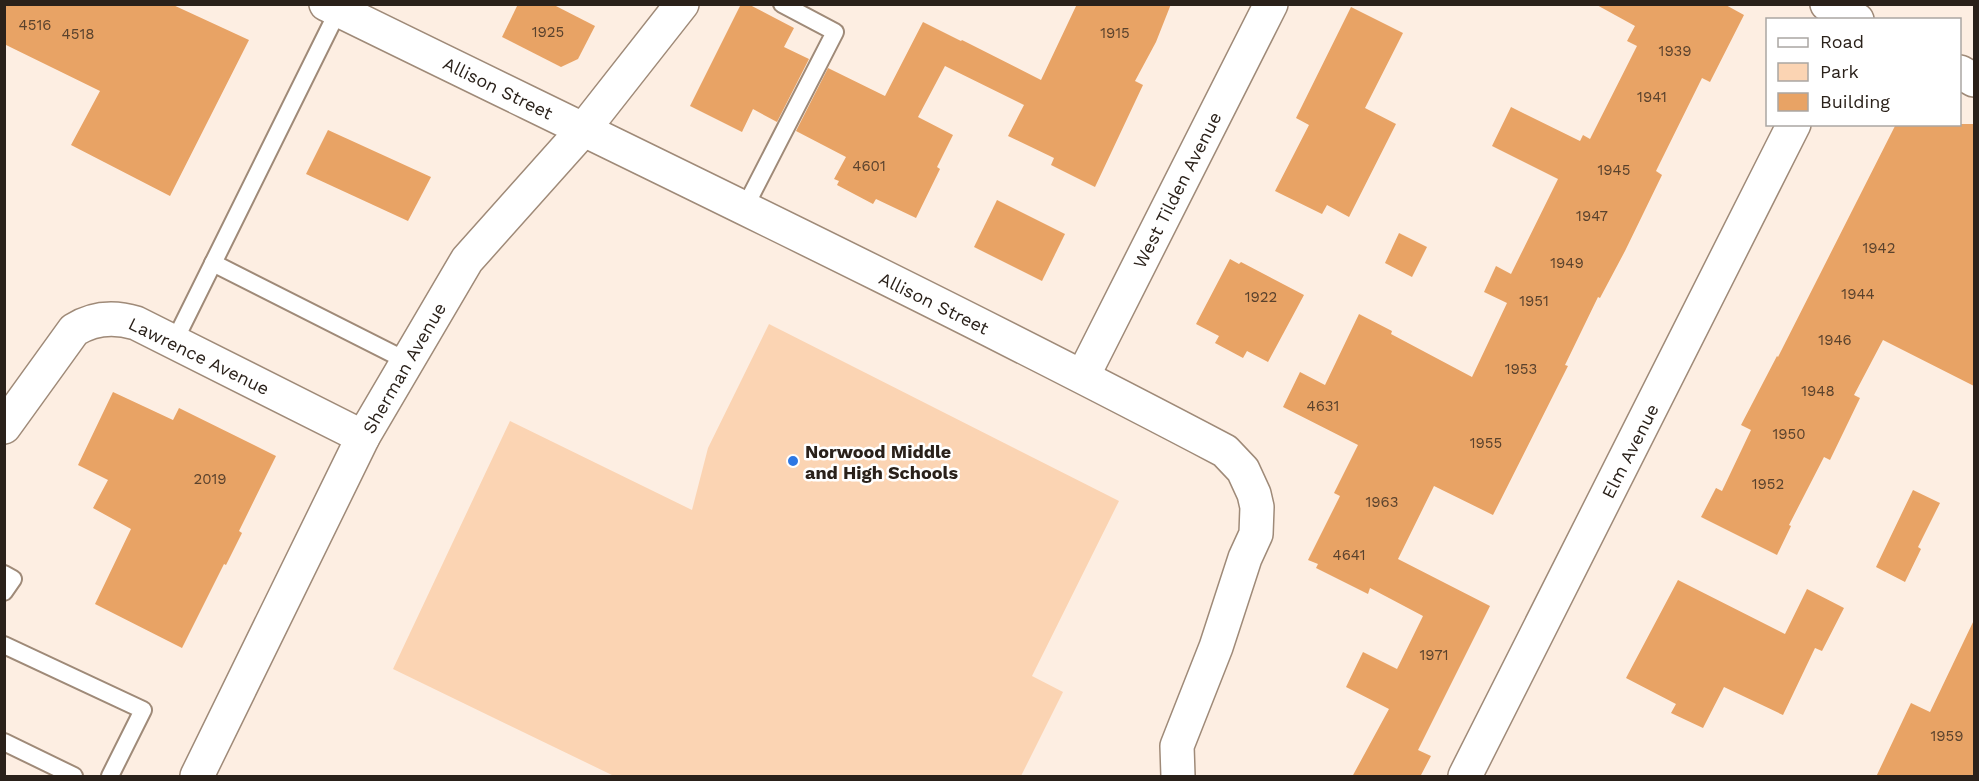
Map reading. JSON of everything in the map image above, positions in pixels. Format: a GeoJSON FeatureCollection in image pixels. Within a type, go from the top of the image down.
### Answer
{"type":"FeatureCollection","features":[{"type":"Feature","properties":{"kind":"street","name":"Sherman Avenue"},"geometry":{"type":"LineString","coordinates":[[197,777],[363,437],[468,260],[583,129],[682,4]]}},
{"type":"Feature","properties":{"kind":"street","name":"West Tilden Avenue"},"geometry":{"type":"LineString","coordinates":[[1083,376],[1271,4]]}},
{"type":"Feature","properties":{"kind":"street","name":"Allison Street"},"geometry":{"type":"LineString","coordinates":[[332,8],[1083,376],[1225,451],[1243,470],[1254,494],[1257,507],[1256,534],[1245,558],[1216,647],[1177,746],[1178,777]]}},
{"type":"Feature","properties":{"kind":"street","name":"Elm Avenue"},"geometry":{"type":"LineString","coordinates":[[1465,777],[1793,126]]}},
{"type":"Feature","properties":{"kind":"street","name":"Lawrence Avenue"},"geometry":{"type":"LineString","coordinates":[[4,427],[74,330],[84,323],[97,319],[123,319],[174,342],[363,437]]}},
{"type":"Feature","properties":{"kind":"lane"},"geometry":{"type":"LineString","coordinates":[[744,209],[835,32],[782,4]]}},
{"type":"Feature","properties":{"kind":"lane"},"geometry":{"type":"LineString","coordinates":[[174,342],[332,8]]}},
{"type":"Feature","properties":{"kind":"lane"},"geometry":{"type":"LineString","coordinates":[[213,263],[407,361]]}},
{"type":"Feature","properties":{"kind":"lane"},"geometry":{"type":"LineString","coordinates":[[4,574],[13,579],[4,592]]}},
{"type":"Feature","properties":{"kind":"lane"},"geometry":{"type":"LineString","coordinates":[[4,645],[143,710],[110,777]]}},
{"type":"Feature","properties":{"kind":"lane"},"geometry":{"type":"LineString","coordinates":[[4,742],[74,777]]}},
{"type":"Feature","properties":{"kind":"green space"},"geometry":{"type":"Polygon","coordinates":[[[769,324],[1119,501],[1032,676],[1063,692],[1021,776],[614,776],[393,669],[510,421],[692,510],[708,448],[769,324]]]}},
{"type":"Feature","properties":{"kind":"building"},"geometry":{"type":"Polygon","coordinates":[[[4,4],[171,4],[249,40],[170,196],[71,145],[100,91],[4,44],[4,4]]]}},
{"type":"Feature","properties":{"kind":"building"},"geometry":{"type":"Polygon","coordinates":[[[518,4],[552,4],[595,26],[578,59],[561,67],[502,37],[518,4]]]}},
{"type":"Feature","properties":{"kind":"building"},"geometry":{"type":"Polygon","coordinates":[[[741,4],[748,4],[794,28],[784,47],[809,59],[777,122],[753,109],[742,132],[690,106],[741,4]]]}},
{"type":"Feature","properties":{"kind":"building"},"geometry":{"type":"Polygon","coordinates":[[[1077,4],[1171,4],[1156,42],[1135,81],[1143,85],[1095,187],[1051,165],[1054,158],[1008,136],[1024,105],[945,66],[918,117],[953,135],[937,167],[940,169],[916,218],[876,199],[873,204],[837,185],[839,181],[834,179],[846,157],[796,131],[828,68],[885,96],[923,22],[1041,80],[1077,4]]]}},
{"type":"Feature","properties":{"kind":"building"},"geometry":{"type":"Polygon","coordinates":[[[1595,4],[1724,4],[1744,15],[1710,82],[1702,78],[1656,171],[1662,175],[1625,251],[1600,298],[1598,297],[1565,365],[1568,366],[1493,515],[1434,486],[1398,559],[1490,606],[1418,750],[1431,756],[1420,777],[1352,777],[1389,709],[1346,687],[1363,652],[1397,669],[1423,616],[1370,588],[1368,594],[1316,568],[1318,564],[1308,560],[1340,496],[1334,493],[1358,445],[1283,407],[1300,372],[1325,385],[1359,314],[1392,331],[1391,334],[1472,377],[1507,303],[1484,292],[1496,266],[1511,274],[1558,179],[1492,146],[1511,107],[1580,141],[1583,135],[1590,139],[1637,46],[1627,41],[1635,26],[1595,4]]]}},
{"type":"Feature","properties":{"kind":"building"},"geometry":{"type":"Polygon","coordinates":[[[1351,7],[1403,33],[1365,108],[1396,124],[1349,217],[1327,205],[1322,214],[1275,191],[1309,125],[1296,118],[1351,7]]]}},
{"type":"Feature","properties":{"kind":"building"},"geometry":{"type":"Polygon","coordinates":[[[1974,124],[1974,386],[1883,340],[1854,395],[1860,398],[1830,460],[1824,457],[1789,525],[1791,526],[1777,555],[1701,517],[1716,488],[1722,491],[1751,430],[1741,425],[1895,126],[1974,124]]]}},
{"type":"Feature","properties":{"kind":"building"},"geometry":{"type":"Polygon","coordinates":[[[328,130],[431,177],[408,221],[306,174],[328,130]]]}},
{"type":"Feature","properties":{"kind":"building"},"geometry":{"type":"Polygon","coordinates":[[[997,200],[1065,234],[1042,281],[974,247],[997,200]]]}},
{"type":"Feature","properties":{"kind":"building"},"geometry":{"type":"Polygon","coordinates":[[[1399,233],[1427,247],[1412,277],[1385,263],[1399,233]]]}},
{"type":"Feature","properties":{"kind":"building"},"geometry":{"type":"Polygon","coordinates":[[[1230,259],[1239,264],[1241,262],[1304,295],[1268,362],[1247,351],[1243,358],[1215,343],[1219,336],[1196,324],[1230,259]]]}},
{"type":"Feature","properties":{"kind":"building"},"geometry":{"type":"Polygon","coordinates":[[[113,392],[173,420],[179,408],[276,456],[239,531],[242,533],[182,648],[95,604],[131,529],[93,508],[108,480],[78,465],[113,392]]]}},
{"type":"Feature","properties":{"kind":"building"},"geometry":{"type":"Polygon","coordinates":[[[1913,490],[1940,503],[1918,547],[1921,549],[1905,582],[1876,567],[1913,490]]]}},
{"type":"Feature","properties":{"kind":"building"},"geometry":{"type":"Polygon","coordinates":[[[1678,580],[1785,634],[1807,589],[1844,608],[1822,651],[1815,648],[1783,715],[1724,687],[1703,728],[1671,713],[1676,704],[1626,678],[1678,580]]]}},
{"type":"Feature","properties":{"kind":"building"},"geometry":{"type":"Polygon","coordinates":[[[1974,620],[1974,777],[1876,777],[1911,703],[1930,712],[1974,620]]]}},
{"type":"Feature","properties":{"kind":"place","name":"Norwood Middle and High Schools"},"geometry":{"type":"Point","coordinates":[793,461]}}]}
